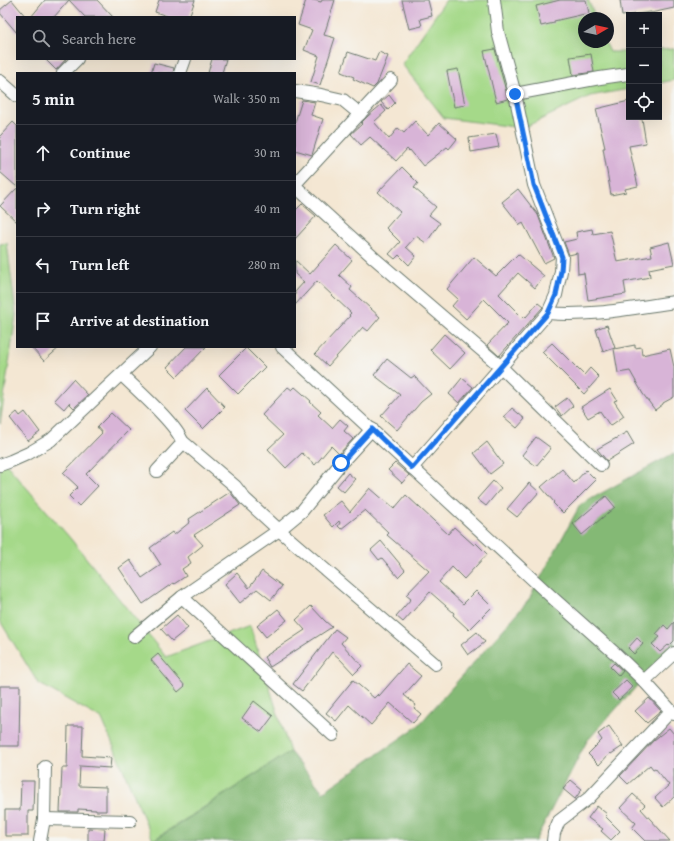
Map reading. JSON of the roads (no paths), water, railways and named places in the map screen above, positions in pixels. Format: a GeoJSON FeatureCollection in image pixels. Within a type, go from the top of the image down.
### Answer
{"type":"FeatureCollection","features":[{"type":"Feature","properties":{"kind":"street"},"geometry":{"type":"LineString","coordinates":[[412,468],[548,313],[556,295],[561,271],[562,257],[534,185],[515,94],[498,32],[494,0]]}},
{"type":"Feature","properties":{"kind":"street"},"geometry":{"type":"LineString","coordinates":[[64,72],[76,60]]}},
{"type":"Feature","properties":{"kind":"street"},"geometry":{"type":"LineString","coordinates":[[180,72],[185,60]]}},
{"type":"Feature","properties":{"kind":"street"},"geometry":{"type":"LineString","coordinates":[[515,94],[626,74]]}},
{"type":"Feature","properties":{"kind":"street"},"geometry":{"type":"LineString","coordinates":[[296,184],[390,80]]}},
{"type":"Feature","properties":{"kind":"street"},"geometry":{"type":"LineString","coordinates":[[0,81],[16,95]]}},
{"type":"Feature","properties":{"kind":"street"},"geometry":{"type":"LineString","coordinates":[[296,91],[343,100],[360,114]]}},
{"type":"Feature","properties":{"kind":"street"},"geometry":{"type":"LineString","coordinates":[[296,186],[368,253],[500,366],[601,465]]}},
{"type":"Feature","properties":{"kind":"street"},"geometry":{"type":"LineString","coordinates":[[548,313],[567,315],[601,313],[674,302]]}},
{"type":"Feature","properties":{"kind":"street"},"geometry":{"type":"LineString","coordinates":[[0,465],[29,453],[51,440],[122,375],[149,348]]}},
{"type":"Feature","properties":{"kind":"street"},"geometry":{"type":"LineString","coordinates":[[283,348],[617,655],[644,681],[673,713],[589,798],[559,821],[554,833],[553,841]]}},
{"type":"Feature","properties":{"kind":"street"},"geometry":{"type":"LineString","coordinates":[[122,375],[171,425],[180,435],[182,441],[235,486],[245,498],[279,530],[436,664]]}},
{"type":"Feature","properties":{"kind":"street"},"geometry":{"type":"LineString","coordinates":[[134,637],[182,597],[279,530],[302,511],[341,463],[372,429]]}},
{"type":"Feature","properties":{"kind":"street"},"geometry":{"type":"LineString","coordinates":[[157,471],[180,446],[182,441]]}},
{"type":"Feature","properties":{"kind":"street"},"geometry":{"type":"LineString","coordinates":[[182,597],[333,735]]}},
{"type":"Feature","properties":{"kind":"street"},"geometry":{"type":"LineString","coordinates":[[644,681],[674,653]]}},
{"type":"Feature","properties":{"kind":"street"},"geometry":{"type":"LineString","coordinates":[[40,841],[44,819],[45,767]]}},
{"type":"Feature","properties":{"kind":"street"},"geometry":{"type":"LineString","coordinates":[[44,819],[130,821]]}}]}
